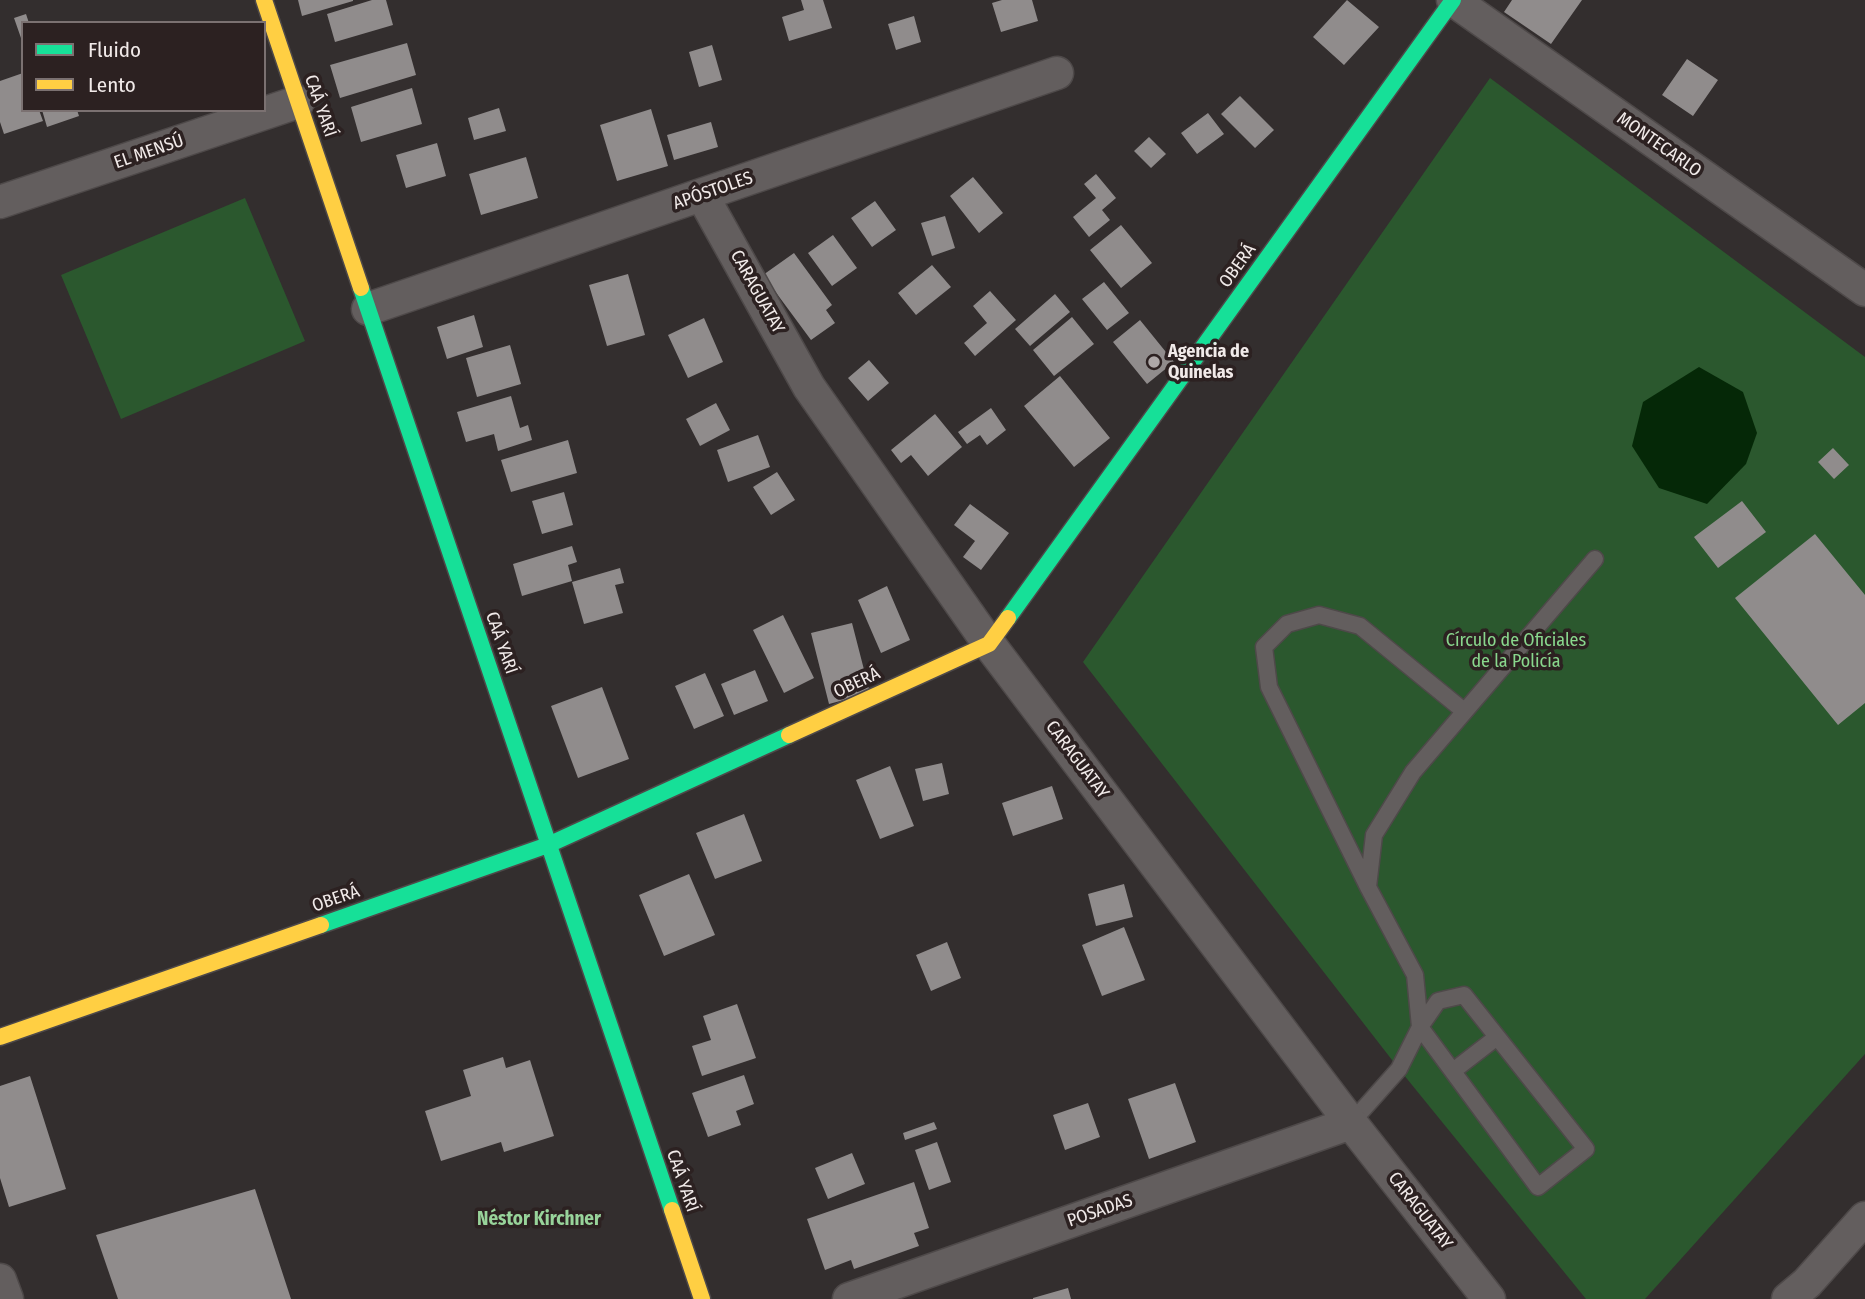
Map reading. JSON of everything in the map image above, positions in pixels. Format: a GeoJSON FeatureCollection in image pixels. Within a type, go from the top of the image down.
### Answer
{"type":"FeatureCollection","features":[{"type":"Feature","properties":{"kind":"street","name":"CAÁ YARÍ"},"geometry":{"type":"LineString","coordinates":[[264,0],[702,1299]]}},
{"type":"Feature","properties":{"kind":"street","name":"MONTECARLO"},"geometry":{"type":"LineString","coordinates":[[1453,0],[1865,290]]}},
{"type":"Feature","properties":{"kind":"street","name":"OBERÁ"},"geometry":{"type":"LineString","coordinates":[[0,1037],[548,845],[989,644],[1453,0]]}},
{"type":"Feature","properties":{"kind":"street","name":"APÓSTOLES"},"geometry":{"type":"LineString","coordinates":[[368,309],[1057,73]]}},
{"type":"Feature","properties":{"kind":"street","name":"EL MENSÚ"},"geometry":{"type":"LineString","coordinates":[[0,202],[298,102]]}},
{"type":"Feature","properties":{"kind":"street","name":"CARAGUATAY"},"geometry":{"type":"LineString","coordinates":[[702,195],[809,387],[989,644],[1351,1123],[1489,1299]]}},
{"type":"Feature","properties":{"kind":"street","name":"POSADAS"},"geometry":{"type":"LineString","coordinates":[[849,1299],[1351,1123]]}},
{"type":"Feature","properties":{"kind":"street"},"geometry":{"type":"LineString","coordinates":[[1788,1299],[1807,1283],[1865,1218]]}},
{"type":"Feature","properties":{"kind":"street"},"geometry":{"type":"LineString","coordinates":[[0,1280],[7,1299]]}},
{"type":"Feature","properties":{"kind":"lane"},"geometry":{"type":"LineString","coordinates":[[1368,887],[1374,835],[1413,772],[1595,559]]}},
{"type":"Feature","properties":{"kind":"lane"},"geometry":{"type":"LineString","coordinates":[[1351,1123],[1399,1069],[1420,1027],[1438,1002],[1464,995],[1586,1149],[1538,1187],[1420,1027],[1415,975],[1368,887],[1269,687],[1264,648],[1287,624],[1319,615],[1360,626],[1464,711]]}},
{"type":"Feature","properties":{"kind":"lane"},"geometry":{"type":"LineString","coordinates":[[1453,1072],[1497,1037]]}},
{"type":"Feature","properties":{"kind":"green space","name":"Círculo de Oficiales de la Policía"},"geometry":{"type":"Polygon","coordinates":[[[1490,78],[1865,357],[1865,1054],[1645,1299],[1586,1299],[1399,1069],[1083,662],[1490,78]]]}},
{"type":"Feature","properties":{"kind":"green space"},"geometry":{"type":"Polygon","coordinates":[[[245,198],[305,341],[121,419],[61,275],[245,198]]]}},
{"type":"Feature","properties":{"kind":"shaded area"},"geometry":{"type":"Polygon","coordinates":[[[1699,367],[1743,392],[1757,433],[1746,464],[1707,504],[1659,488],[1632,446],[1643,402],[1699,367]]]}},
{"type":"Feature","properties":{"kind":"building"},"geometry":{"type":"Polygon","coordinates":[[[298,0],[353,0],[353,1],[302,16],[298,0]]]}},
{"type":"Feature","properties":{"kind":"building"},"geometry":{"type":"Polygon","coordinates":[[[372,0],[386,0],[393,25],[335,42],[327,14],[372,0]]]}},
{"type":"Feature","properties":{"kind":"building"},"geometry":{"type":"Polygon","coordinates":[[[801,0],[823,0],[832,28],[789,41],[782,17],[804,10],[801,0]]]}},
{"type":"Feature","properties":{"kind":"building"},"geometry":{"type":"Polygon","coordinates":[[[1002,0],[1032,0],[1038,21],[1001,32],[992,3],[1002,0]]]}},
{"type":"Feature","properties":{"kind":"building"},"geometry":{"type":"Polygon","coordinates":[[[1347,0],[1379,27],[1344,65],[1313,37],[1347,0]]]}},
{"type":"Feature","properties":{"kind":"building"},"geometry":{"type":"Polygon","coordinates":[[[1512,0],[1582,0],[1551,44],[1504,12],[1512,0]]]}},
{"type":"Feature","properties":{"kind":"building"},"geometry":{"type":"Polygon","coordinates":[[[26,14],[28,21],[21,21],[21,38],[14,18],[26,14]]]}},
{"type":"Feature","properties":{"kind":"building"},"geometry":{"type":"Polygon","coordinates":[[[914,16],[921,42],[896,50],[888,24],[914,16]]]}},
{"type":"Feature","properties":{"kind":"building"},"geometry":{"type":"Polygon","coordinates":[[[407,43],[416,75],[340,98],[330,65],[407,43]]]}},
{"type":"Feature","properties":{"kind":"building"},"geometry":{"type":"Polygon","coordinates":[[[712,45],[722,80],[699,87],[689,52],[712,45]]]}},
{"type":"Feature","properties":{"kind":"building"},"geometry":{"type":"Polygon","coordinates":[[[1687,59],[1718,80],[1693,116],[1662,95],[1687,59]]]}},
{"type":"Feature","properties":{"kind":"building"},"geometry":{"type":"Polygon","coordinates":[[[21,74],[21,112],[40,112],[43,121],[4,134],[0,122],[0,81],[21,74]]]}},
{"type":"Feature","properties":{"kind":"building"},"geometry":{"type":"Polygon","coordinates":[[[412,88],[422,124],[361,142],[351,107],[412,88]]]}},
{"type":"Feature","properties":{"kind":"building"},"geometry":{"type":"Polygon","coordinates":[[[1240,96],[1274,130],[1255,148],[1221,114],[1240,96]]]}},
{"type":"Feature","properties":{"kind":"building"},"geometry":{"type":"Polygon","coordinates":[[[499,108],[506,131],[474,140],[468,118],[499,108]]]}},
{"type":"Feature","properties":{"kind":"building"},"geometry":{"type":"Polygon","coordinates":[[[651,109],[668,166],[617,181],[600,125],[651,109]]]}},
{"type":"Feature","properties":{"kind":"building"},"geometry":{"type":"Polygon","coordinates":[[[43,112],[78,112],[79,116],[47,127],[43,112]]]}},
{"type":"Feature","properties":{"kind":"building"},"geometry":{"type":"Polygon","coordinates":[[[1208,113],[1224,134],[1197,154],[1181,133],[1208,113]]]}},
{"type":"Feature","properties":{"kind":"building"},"geometry":{"type":"Polygon","coordinates":[[[711,122],[718,147],[674,160],[667,135],[711,122]]]}},
{"type":"Feature","properties":{"kind":"building"},"geometry":{"type":"Polygon","coordinates":[[[1149,137],[1166,154],[1151,168],[1134,151],[1149,137]]]}},
{"type":"Feature","properties":{"kind":"building"},"geometry":{"type":"Polygon","coordinates":[[[437,143],[446,176],[406,188],[396,155],[437,143]]]}},
{"type":"Feature","properties":{"kind":"building"},"geometry":{"type":"Polygon","coordinates":[[[526,157],[538,198],[481,215],[469,174],[526,157]]]}},
{"type":"Feature","properties":{"kind":"building"},"geometry":{"type":"Polygon","coordinates":[[[1096,174],[1116,198],[1102,210],[1110,220],[1089,237],[1073,217],[1096,198],[1084,184],[1096,174]]]}},
{"type":"Feature","properties":{"kind":"building"},"geometry":{"type":"Polygon","coordinates":[[[973,177],[1003,213],[979,233],[950,196],[973,177]]]}},
{"type":"Feature","properties":{"kind":"building"},"geometry":{"type":"Polygon","coordinates":[[[875,201],[896,230],[872,247],[851,218],[875,201]]]}},
{"type":"Feature","properties":{"kind":"building"},"geometry":{"type":"Polygon","coordinates":[[[945,216],[955,248],[932,256],[921,223],[945,216]]]}},
{"type":"Feature","properties":{"kind":"building"},"geometry":{"type":"Polygon","coordinates":[[[1121,225],[1152,263],[1121,288],[1090,250],[1121,225]]]}},
{"type":"Feature","properties":{"kind":"building"},"geometry":{"type":"Polygon","coordinates":[[[833,235],[857,268],[832,286],[808,253],[833,235]]]}},
{"type":"Feature","properties":{"kind":"building"},"geometry":{"type":"Polygon","coordinates":[[[794,253],[832,305],[826,310],[835,323],[811,340],[763,275],[794,253]]]}},
{"type":"Feature","properties":{"kind":"building"},"geometry":{"type":"Polygon","coordinates":[[[932,265],[951,287],[916,315],[898,293],[932,265]]]}},
{"type":"Feature","properties":{"kind":"building"},"geometry":{"type":"Polygon","coordinates":[[[628,274],[645,335],[607,346],[589,285],[628,274]]]}},
{"type":"Feature","properties":{"kind":"building"},"geometry":{"type":"Polygon","coordinates":[[[1104,282],[1129,313],[1107,330],[1082,299],[1104,282]]]}},
{"type":"Feature","properties":{"kind":"building"},"geometry":{"type":"Polygon","coordinates":[[[990,291],[1016,320],[975,356],[964,343],[987,323],[973,306],[990,291]]]}},
{"type":"Feature","properties":{"kind":"building"},"geometry":{"type":"Polygon","coordinates":[[[1055,294],[1070,312],[1030,346],[1015,329],[1055,294]]]}},
{"type":"Feature","properties":{"kind":"building"},"geometry":{"type":"Polygon","coordinates":[[[474,315],[483,347],[447,359],[437,327],[474,315]]]}},
{"type":"Feature","properties":{"kind":"building"},"geometry":{"type":"Polygon","coordinates":[[[1072,317],[1094,344],[1054,376],[1033,350],[1072,317]]]}},
{"type":"Feature","properties":{"kind":"building"},"geometry":{"type":"Polygon","coordinates":[[[704,318],[723,362],[688,378],[668,335],[704,318]]]}},
{"type":"Feature","properties":{"kind":"building"},"geometry":{"type":"Polygon","coordinates":[[[1140,320],[1174,362],[1147,384],[1113,342],[1140,320]]]}},
{"type":"Feature","properties":{"kind":"building"},"geometry":{"type":"Polygon","coordinates":[[[510,345],[521,384],[477,397],[466,358],[510,345]]]}},
{"type":"Feature","properties":{"kind":"building"},"geometry":{"type":"Polygon","coordinates":[[[869,360],[889,383],[868,401],[848,378],[869,360]]]}},
{"type":"Feature","properties":{"kind":"building"},"geometry":{"type":"Polygon","coordinates":[[[1060,376],[1110,438],[1074,467],[1024,406],[1060,376]]]}},
{"type":"Feature","properties":{"kind":"building"},"geometry":{"type":"Polygon","coordinates":[[[511,396],[520,428],[528,425],[532,440],[498,451],[494,434],[466,442],[457,412],[511,396]]]}},
{"type":"Feature","properties":{"kind":"building"},"geometry":{"type":"Polygon","coordinates":[[[716,403],[730,430],[700,446],[686,419],[716,403]]]}},
{"type":"Feature","properties":{"kind":"building"},"geometry":{"type":"Polygon","coordinates":[[[991,408],[1006,430],[987,445],[980,435],[967,444],[958,432],[991,408]]]}},
{"type":"Feature","properties":{"kind":"building"},"geometry":{"type":"Polygon","coordinates":[[[935,414],[962,447],[928,476],[911,455],[901,463],[891,450],[935,414]]]}},
{"type":"Feature","properties":{"kind":"building"},"geometry":{"type":"Polygon","coordinates":[[[758,435],[770,467],[728,482],[717,450],[758,435]]]}},
{"type":"Feature","properties":{"kind":"building"},"geometry":{"type":"Polygon","coordinates":[[[568,440],[577,473],[511,492],[501,460],[568,440]]]}},
{"type":"Feature","properties":{"kind":"building"},"geometry":{"type":"Polygon","coordinates":[[[1833,448],[1849,465],[1834,479],[1818,462],[1833,448]]]}},
{"type":"Feature","properties":{"kind":"building"},"geometry":{"type":"Polygon","coordinates":[[[777,472],[795,500],[771,515],[753,487],[777,472]]]}},
{"type":"Feature","properties":{"kind":"building"},"geometry":{"type":"Polygon","coordinates":[[[564,492],[573,525],[542,534],[532,501],[564,492]]]}},
{"type":"Feature","properties":{"kind":"building"},"geometry":{"type":"Polygon","coordinates":[[[1742,501],[1766,532],[1718,568],[1694,537],[1742,501]]]}},
{"type":"Feature","properties":{"kind":"building"},"geometry":{"type":"Polygon","coordinates":[[[970,504],[1009,533],[981,570],[963,557],[975,541],[954,525],[970,504]]]}},
{"type":"Feature","properties":{"kind":"building"},"geometry":{"type":"Polygon","coordinates":[[[1815,534],[1865,595],[1865,703],[1838,725],[1735,598],[1815,534]]]}},
{"type":"Feature","properties":{"kind":"building"},"geometry":{"type":"Polygon","coordinates":[[[572,546],[577,562],[568,565],[572,581],[522,596],[513,564],[572,546]]]}},
{"type":"Feature","properties":{"kind":"building"},"geometry":{"type":"Polygon","coordinates":[[[620,568],[624,583],[615,585],[623,613],[584,624],[572,582],[620,568]]]}},
{"type":"Feature","properties":{"kind":"building"},"geometry":{"type":"Polygon","coordinates":[[[887,586],[910,640],[881,653],[858,600],[887,586]]]}},
{"type":"Feature","properties":{"kind":"building"},"geometry":{"type":"Polygon","coordinates":[[[783,615],[814,678],[784,693],[753,630],[783,615]]]}},
{"type":"Feature","properties":{"kind":"building"},"geometry":{"type":"Polygon","coordinates":[[[852,623],[870,693],[829,704],[811,633],[852,623]]]}},
{"type":"Feature","properties":{"kind":"building"},"geometry":{"type":"Polygon","coordinates":[[[755,670],[768,701],[734,715],[721,684],[755,670]]]}},
{"type":"Feature","properties":{"kind":"building"},"geometry":{"type":"Polygon","coordinates":[[[705,673],[724,716],[694,729],[675,686],[705,673]]]}},
{"type":"Feature","properties":{"kind":"building"},"geometry":{"type":"Polygon","coordinates":[[[602,687],[629,759],[578,778],[551,706],[602,687]]]}},
{"type":"Feature","properties":{"kind":"building"},"geometry":{"type":"Polygon","coordinates":[[[942,763],[949,794],[923,801],[915,769],[942,763]]]}},
{"type":"Feature","properties":{"kind":"building"},"geometry":{"type":"Polygon","coordinates":[[[890,766],[914,826],[880,839],[856,780],[890,766]]]}},
{"type":"Feature","properties":{"kind":"building"},"geometry":{"type":"Polygon","coordinates":[[[1052,786],[1063,819],[1013,836],[1002,803],[1052,786]]]}},
{"type":"Feature","properties":{"kind":"building"},"geometry":{"type":"Polygon","coordinates":[[[744,814],[762,861],[715,879],[696,833],[744,814]]]}},
{"type":"Feature","properties":{"kind":"building"},"geometry":{"type":"Polygon","coordinates":[[[689,874],[715,935],[664,956],[639,895],[689,874]]]}},
{"type":"Feature","properties":{"kind":"building"},"geometry":{"type":"Polygon","coordinates":[[[1124,884],[1133,917],[1096,926],[1088,894],[1124,884]]]}},
{"type":"Feature","properties":{"kind":"building"},"geometry":{"type":"Polygon","coordinates":[[[1124,927],[1145,980],[1102,996],[1082,945],[1124,927]]]}},
{"type":"Feature","properties":{"kind":"building"},"geometry":{"type":"Polygon","coordinates":[[[947,942],[961,978],[931,991],[916,955],[947,942]]]}},
{"type":"Feature","properties":{"kind":"building"},"geometry":{"type":"Polygon","coordinates":[[[737,1004],[756,1058],[702,1076],[692,1046],[711,1040],[703,1016],[737,1004]]]}},
{"type":"Feature","properties":{"kind":"building"},"geometry":{"type":"Polygon","coordinates":[[[503,1057],[506,1068],[530,1060],[554,1136],[504,1152],[501,1142],[441,1161],[425,1111],[471,1096],[463,1070],[503,1057]]]}},
{"type":"Feature","properties":{"kind":"building"},"geometry":{"type":"Polygon","coordinates":[[[744,1075],[754,1104],[736,1111],[741,1125],[708,1137],[692,1093],[744,1075]]]}},
{"type":"Feature","properties":{"kind":"building"},"geometry":{"type":"Polygon","coordinates":[[[30,1076],[66,1189],[9,1207],[0,1178],[0,1086],[30,1076]]]}},
{"type":"Feature","properties":{"kind":"building"},"geometry":{"type":"Polygon","coordinates":[[[1175,1083],[1196,1142],[1149,1159],[1128,1099],[1175,1083]]]}},
{"type":"Feature","properties":{"kind":"building"},"geometry":{"type":"Polygon","coordinates":[[[1088,1103],[1100,1137],[1065,1150],[1053,1115],[1088,1103]]]}},
{"type":"Feature","properties":{"kind":"building"},"geometry":{"type":"Polygon","coordinates":[[[934,1122],[937,1129],[905,1140],[903,1133],[934,1122]]]}},
{"type":"Feature","properties":{"kind":"building"},"geometry":{"type":"Polygon","coordinates":[[[937,1142],[951,1182],[929,1190],[915,1150],[937,1142]]]}},
{"type":"Feature","properties":{"kind":"building"},"geometry":{"type":"Polygon","coordinates":[[[852,1153],[865,1184],[828,1199],[815,1168],[852,1153]]]}},
{"type":"Feature","properties":{"kind":"building"},"geometry":{"type":"Polygon","coordinates":[[[914,1182],[929,1228],[914,1233],[919,1246],[854,1269],[851,1260],[825,1270],[807,1219],[914,1182]]]}},
{"type":"Feature","properties":{"kind":"building"},"geometry":{"type":"Polygon","coordinates":[[[255,1189],[291,1299],[118,1299],[96,1235],[255,1189]]]}},
{"type":"Feature","properties":{"kind":"building"},"geometry":{"type":"Polygon","coordinates":[[[1068,1288],[1071,1299],[1033,1299],[1033,1298],[1068,1288]]]}},
{"type":"Feature","properties":{"kind":"traffic: fast"},"geometry":{"type":"LineString","coordinates":[[1008,618],[1453,0]]}},
{"type":"Feature","properties":{"kind":"traffic: fast"},"geometry":{"type":"LineString","coordinates":[[361,288],[672,1210]]}},
{"type":"Feature","properties":{"kind":"traffic: fast"},"geometry":{"type":"LineString","coordinates":[[321,925],[548,845],[789,735]]}},
{"type":"Feature","properties":{"kind":"traffic: slow"},"geometry":{"type":"LineString","coordinates":[[264,0],[361,288]]}},
{"type":"Feature","properties":{"kind":"traffic: slow"},"geometry":{"type":"LineString","coordinates":[[789,735],[989,644],[1008,618]]}},
{"type":"Feature","properties":{"kind":"traffic: slow"},"geometry":{"type":"LineString","coordinates":[[0,1037],[321,925]]}},
{"type":"Feature","properties":{"kind":"traffic: slow"},"geometry":{"type":"LineString","coordinates":[[672,1210],[702,1299]]}},
{"type":"Feature","properties":{"kind":"place","name":"Agencia de Quinelas"},"geometry":{"type":"Point","coordinates":[1154,362]}},
{"type":"Feature","properties":{"kind":"district","name":"Néstor Kirchner"},"geometry":{"type":"Point","coordinates":[539,1220]}}]}
